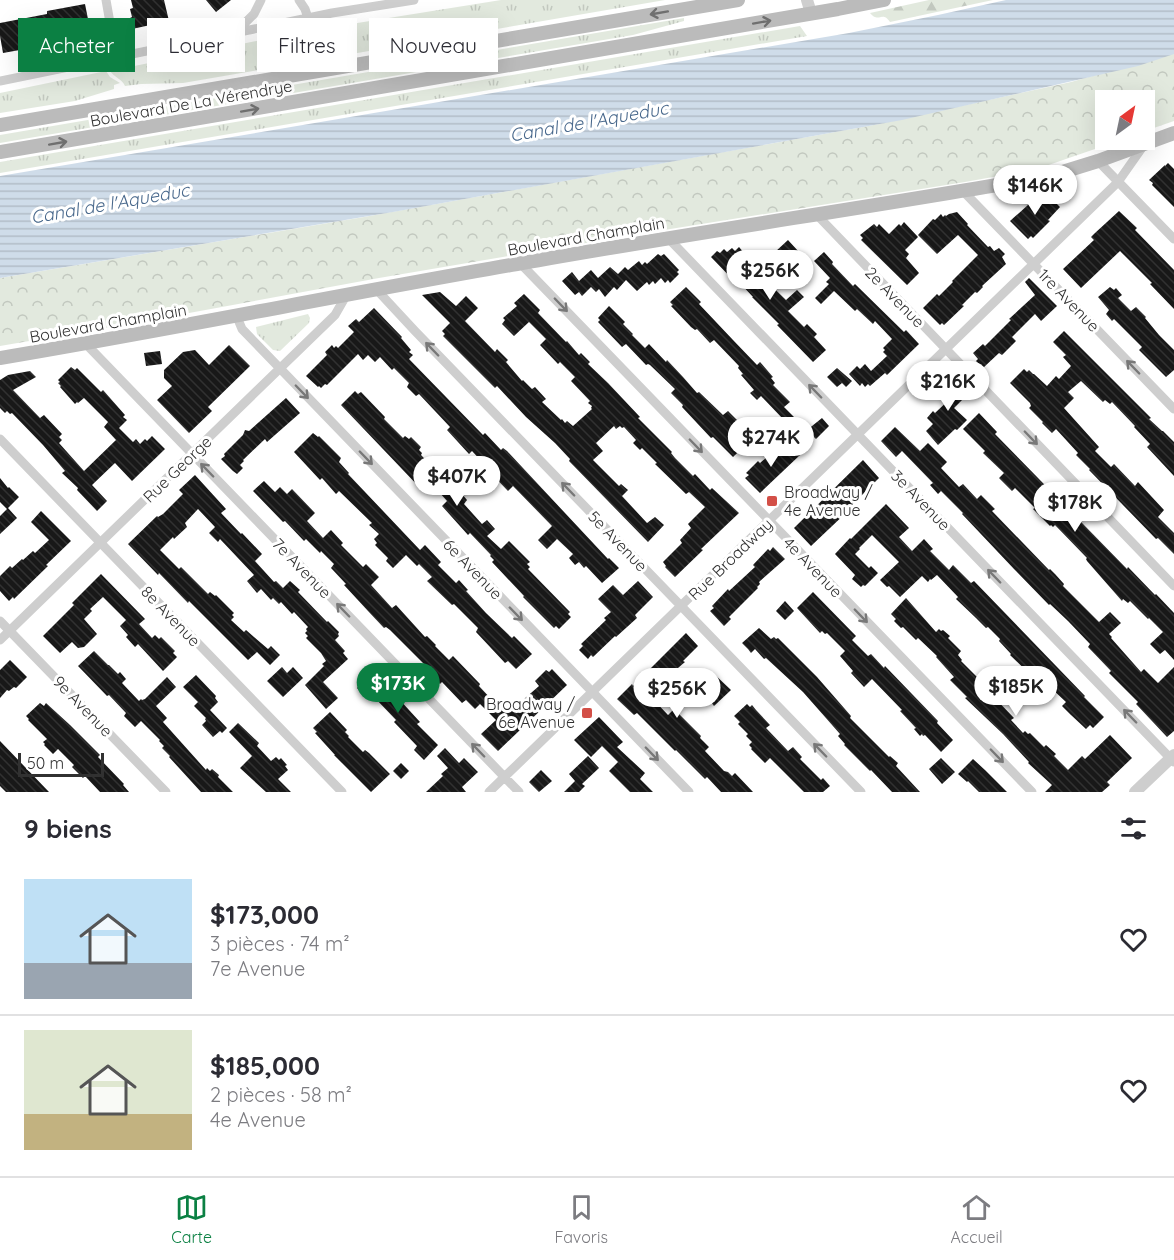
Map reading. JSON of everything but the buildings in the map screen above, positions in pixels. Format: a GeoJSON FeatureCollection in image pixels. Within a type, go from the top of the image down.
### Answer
{"type":"FeatureCollection","features":[{"type":"Feature","properties":{"kind":"main road","name":"Boulevard De La Vérendrye"},"geometry":{"type":"LineString","coordinates":[[0,125],[738,0]]}},
{"type":"Feature","properties":{"kind":"main road","name":"Boulevard De La Vérendrye"},"geometry":{"type":"LineString","coordinates":[[0,152],[809,7],[884,0]]}},
{"type":"Feature","properties":{"kind":"main road","name":"Boulevard Champlain"},"geometry":{"type":"LineString","coordinates":[[1155,140],[1174,133]]}},
{"type":"Feature","properties":{"kind":"main road","name":"Boulevard Champlain"},"geometry":{"type":"LineString","coordinates":[[0,358],[520,263],[1056,174],[1128,150]]}},
{"type":"Feature","properties":{"kind":"street"},"geometry":{"type":"LineString","coordinates":[[106,0],[109,18]]}},
{"type":"Feature","properties":{"kind":"street"},"geometry":{"type":"LineString","coordinates":[[245,23],[254,14],[261,0]]}},
{"type":"Feature","properties":{"kind":"street"},"geometry":{"type":"LineString","coordinates":[[298,0],[308,18],[414,0]]}},
{"type":"Feature","properties":{"kind":"street"},"geometry":{"type":"LineString","coordinates":[[0,81],[44,72]]}},
{"type":"Feature","properties":{"kind":"street","name":"Rue Broadway"},"geometry":{"type":"LineString","coordinates":[[489,792],[1035,265],[1118,182],[1140,150]]}},
{"type":"Feature","properties":{"kind":"street"},"geometry":{"type":"LineString","coordinates":[[1098,161],[1174,239]]}},
{"type":"Feature","properties":{"kind":"street","name":"1re Avenue"},"geometry":{"type":"LineString","coordinates":[[963,191],[1174,409]]}},
{"type":"Feature","properties":{"kind":"street","name":"2e Avenue"},"geometry":{"type":"LineString","coordinates":[[816,214],[1174,586]]}},
{"type":"Feature","properties":{"kind":"street","name":"3e Avenue"},"geometry":{"type":"LineString","coordinates":[[668,238],[1173,758]]}},
{"type":"Feature","properties":{"kind":"street","name":"4e Avenue"},"geometry":{"type":"LineString","coordinates":[[520,263],[1032,792]]}},
{"type":"Feature","properties":{"kind":"street","name":"5e Avenue"},"geometry":{"type":"LineString","coordinates":[[376,289],[861,792]]}},
{"type":"Feature","properties":{"kind":"street","name":"Rue George"},"geometry":{"type":"LineString","coordinates":[[0,640],[335,315],[347,294]]}},
{"type":"Feature","properties":{"kind":"street","name":"6e Avenue"},"geometry":{"type":"LineString","coordinates":[[237,316],[242,329],[689,792]]}},
{"type":"Feature","properties":{"kind":"street","name":"7e Avenue"},"geometry":{"type":"LineString","coordinates":[[86,344],[519,792]]}},
{"type":"Feature","properties":{"kind":"street","name":"8e Avenue"},"geometry":{"type":"LineString","coordinates":[[0,439],[342,792]]}},
{"type":"Feature","properties":{"kind":"street","name":"9e Avenue"},"geometry":{"type":"LineString","coordinates":[[0,621],[166,792]]}},
{"type":"Feature","properties":{"kind":"street"},"geometry":{"type":"LineString","coordinates":[[1135,792],[1173,758]]}},
{"type":"Feature","properties":{"kind":"green space"},"geometry":{"type":"Polygon","coordinates":[[[501,0],[665,0],[498,29],[498,18],[389,18],[501,0]]]}},
{"type":"Feature","properties":{"kind":"green space"},"geometry":{"type":"Polygon","coordinates":[[[929,0],[993,0],[890,22],[885,17],[876,17],[870,13],[929,0]]]}},
{"type":"Feature","properties":{"kind":"green space"},"geometry":{"type":"Polygon","coordinates":[[[684,18],[684,21],[633,35],[498,58],[498,50],[684,18]]]}},
{"type":"Feature","properties":{"kind":"green space"},"geometry":{"type":"Polygon","coordinates":[[[369,21],[369,51],[357,53],[357,23],[369,21]]]}},
{"type":"Feature","properties":{"kind":"green space"},"geometry":{"type":"Polygon","coordinates":[[[800,26],[807,36],[0,173],[0,162],[800,26]]]}},
{"type":"Feature","properties":{"kind":"green space"},"geometry":{"type":"Polygon","coordinates":[[[257,41],[257,70],[183,83],[125,86],[111,72],[135,72],[135,66],[147,63],[147,72],[245,72],[245,43],[257,41]]]}},
{"type":"Feature","properties":{"kind":"green space"},"geometry":{"type":"Polygon","coordinates":[[[1174,53],[1174,121],[1155,128],[1155,90],[1095,90],[1095,149],[1037,169],[379,278],[0,346],[0,278],[364,217],[879,124],[1071,82],[1174,53]]]}},
{"type":"Feature","properties":{"kind":"green space"},"geometry":{"type":"Polygon","coordinates":[[[101,72],[107,72],[120,83],[114,85],[114,89],[75,101],[0,113],[0,93],[101,72]]]}},
{"type":"Feature","properties":{"kind":"green space"},"geometry":{"type":"Polygon","coordinates":[[[369,72],[416,72],[0,143],[0,135],[369,72]]]}},
{"type":"Feature","properties":{"kind":"green space"},"geometry":{"type":"Polygon","coordinates":[[[308,314],[309,323],[280,351],[273,350],[257,334],[256,327],[308,314]]]}},
{"type":"Feature","properties":{"kind":"water","name":"Canal de l'Aqueduc"},"geometry":{"type":"Polygon","coordinates":[[[1006,0],[1174,0],[1174,54],[1138,66],[902,120],[393,212],[0,278],[0,176],[849,33],[1006,0]]]}},
{"type":"Feature","properties":{"kind":"place","name":"Broadway / 4e Avenue"},"geometry":{"type":"Point","coordinates":[772,501]}},
{"type":"Feature","properties":{"kind":"place","name":"Broadway / 6e Avenue"},"geometry":{"type":"Point","coordinates":[587,713]}}]}
